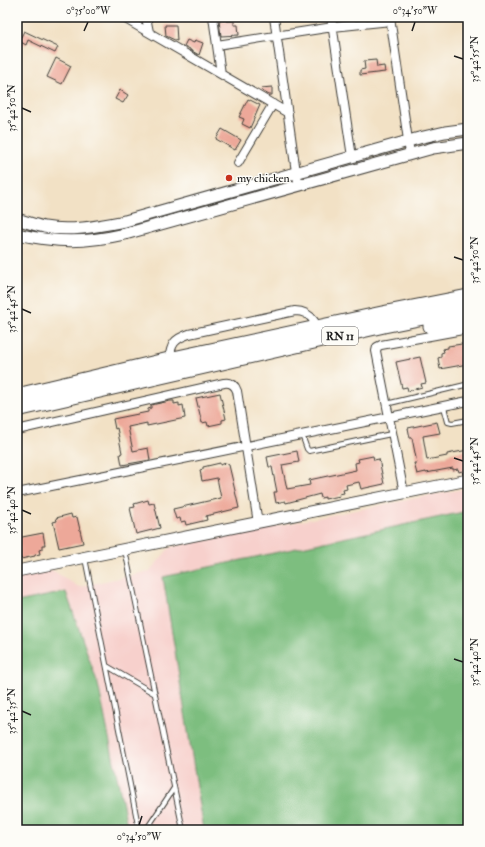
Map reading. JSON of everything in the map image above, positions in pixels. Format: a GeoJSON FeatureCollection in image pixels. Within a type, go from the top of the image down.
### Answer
{"type":"FeatureCollection","features":[{"type":"Feature","properties":{"kind":"highway"},"geometry":{"type":"LineString","coordinates":[[259,341],[282,331],[314,321],[373,306],[468,289]]}},
{"type":"Feature","properties":{"kind":"highway","name":"RN 11"},"geometry":{"type":"LineString","coordinates":[[17,396],[170,360],[390,312],[468,297]]}},
{"type":"Feature","properties":{"kind":"highway","name":"RN 11"},"geometry":{"type":"LineString","coordinates":[[17,409],[212,366],[384,325],[468,308]]}},
{"type":"Feature","properties":{"kind":"highway"},"geometry":{"type":"LineString","coordinates":[[212,366],[248,364],[468,319]]}},
{"type":"Feature","properties":{"kind":"street"},"geometry":{"type":"LineString","coordinates":[[122,17],[288,113]]}},
{"type":"Feature","properties":{"kind":"street"},"geometry":{"type":"LineString","coordinates":[[146,17],[149,32]]}},
{"type":"Feature","properties":{"kind":"street"},"geometry":{"type":"LineString","coordinates":[[213,17],[221,74]]}},
{"type":"Feature","properties":{"kind":"street"},"geometry":{"type":"LineString","coordinates":[[274,17],[299,186]]}},
{"type":"Feature","properties":{"kind":"street"},"geometry":{"type":"LineString","coordinates":[[332,17],[352,157]]}},
{"type":"Feature","properties":{"kind":"street"},"geometry":{"type":"LineString","coordinates":[[217,45],[390,19],[410,154]]}},
{"type":"Feature","properties":{"kind":"street"},"geometry":{"type":"LineString","coordinates":[[238,163],[273,104]]}},
{"type":"Feature","properties":{"kind":"street"},"geometry":{"type":"LineString","coordinates":[[17,220],[45,227],[83,228],[125,221],[407,141],[445,132],[468,129]]}},
{"type":"Feature","properties":{"kind":"street"},"geometry":{"type":"LineString","coordinates":[[17,234],[41,240],[62,242],[100,240],[410,154],[433,148],[468,143]]}},
{"type":"Feature","properties":{"kind":"street"},"geometry":{"type":"LineString","coordinates":[[170,360],[174,342],[189,334],[295,311],[307,313],[314,321]]}},
{"type":"Feature","properties":{"kind":"street"},"geometry":{"type":"LineString","coordinates":[[404,493],[388,417],[376,352],[377,347],[381,344],[468,328]]}},
{"type":"Feature","properties":{"kind":"street"},"geometry":{"type":"LineString","coordinates":[[17,430],[226,383],[233,385],[237,391],[258,523]]}},
{"type":"Feature","properties":{"kind":"street"},"geometry":{"type":"LineString","coordinates":[[17,493],[468,401]]}},
{"type":"Feature","properties":{"kind":"street"},"geometry":{"type":"LineString","coordinates":[[17,571],[468,480]]}},
{"type":"Feature","properties":{"kind":"lane"},"geometry":{"type":"LineString","coordinates":[[386,404],[465,385],[468,386]]}},
{"type":"Feature","properties":{"kind":"lane"},"geometry":{"type":"LineString","coordinates":[[444,407],[448,422],[452,423],[468,420]]}},
{"type":"Feature","properties":{"kind":"lane"},"geometry":{"type":"LineString","coordinates":[[302,435],[307,449],[310,451],[392,434]]}},
{"type":"Feature","properties":{"kind":"lane"},"geometry":{"type":"LineString","coordinates":[[125,549],[183,830]]}},
{"type":"Feature","properties":{"kind":"lane"},"geometry":{"type":"LineString","coordinates":[[85,558],[140,830]]}},
{"type":"Feature","properties":{"kind":"lane"},"geometry":{"type":"LineString","coordinates":[[107,666],[155,694]]}},
{"type":"Feature","properties":{"kind":"lane"},"geometry":{"type":"LineString","coordinates":[[146,830],[174,788]]}},
{"type":"Feature","properties":{"kind":"shaded area"},"geometry":{"type":"Polygon","coordinates":[[[468,488],[468,830],[17,830],[17,577],[52,570],[79,587],[150,571],[170,547],[468,488]]]}},
{"type":"Feature","properties":{"kind":"green space"},"geometry":{"type":"Polygon","coordinates":[[[468,511],[468,830],[204,830],[163,577],[468,511]]]}},
{"type":"Feature","properties":{"kind":"green space"},"geometry":{"type":"Polygon","coordinates":[[[66,592],[98,684],[128,830],[17,830],[17,602],[66,592]]]}},
{"type":"Feature","properties":{"kind":"building"},"geometry":{"type":"Polygon","coordinates":[[[219,21],[234,21],[234,25],[238,25],[239,35],[221,36],[219,21]]]}},
{"type":"Feature","properties":{"kind":"building"},"geometry":{"type":"Polygon","coordinates":[[[165,25],[176,25],[177,41],[166,36],[165,25]]]}},
{"type":"Feature","properties":{"kind":"building"},"geometry":{"type":"Polygon","coordinates":[[[24,31],[58,47],[55,53],[28,40],[26,45],[19,41],[24,31]]]}},
{"type":"Feature","properties":{"kind":"building"},"geometry":{"type":"Polygon","coordinates":[[[187,40],[194,43],[195,40],[203,43],[199,55],[184,46],[187,40]]]}},
{"type":"Feature","properties":{"kind":"building"},"geometry":{"type":"Polygon","coordinates":[[[56,58],[71,66],[62,84],[47,77],[56,58]]]}},
{"type":"Feature","properties":{"kind":"building"},"geometry":{"type":"Polygon","coordinates":[[[376,60],[377,67],[384,66],[385,72],[360,75],[360,70],[365,69],[364,61],[376,60]]]}},
{"type":"Feature","properties":{"kind":"building"},"geometry":{"type":"Polygon","coordinates":[[[272,87],[272,95],[262,91],[261,88],[272,87]]]}},
{"type":"Feature","properties":{"kind":"building"},"geometry":{"type":"Polygon","coordinates":[[[120,90],[128,95],[123,103],[115,99],[120,90]]]}},
{"type":"Feature","properties":{"kind":"building"},"geometry":{"type":"Polygon","coordinates":[[[248,99],[260,105],[250,128],[242,124],[244,119],[239,117],[248,99]]]}},
{"type":"Feature","properties":{"kind":"building"},"geometry":{"type":"Polygon","coordinates":[[[222,129],[241,140],[235,150],[216,139],[222,129]]]}},
{"type":"Feature","properties":{"kind":"building"},"geometry":{"type":"Polygon","coordinates":[[[462,344],[466,345],[468,348],[468,364],[440,369],[438,358],[441,357],[441,353],[444,352],[443,349],[448,348],[448,346],[462,344]]]}},
{"type":"Feature","properties":{"kind":"building"},"geometry":{"type":"Polygon","coordinates":[[[420,357],[426,383],[421,384],[422,387],[408,391],[407,387],[402,388],[396,362],[420,357]]]}},
{"type":"Feature","properties":{"kind":"building"},"geometry":{"type":"Polygon","coordinates":[[[220,393],[226,419],[222,420],[222,423],[208,426],[207,422],[202,423],[196,398],[220,393]]]}},
{"type":"Feature","properties":{"kind":"building"},"geometry":{"type":"Polygon","coordinates":[[[174,401],[174,404],[179,403],[179,406],[183,405],[185,418],[147,426],[147,423],[128,427],[133,451],[148,448],[150,460],[122,465],[120,454],[122,453],[117,428],[115,429],[113,419],[148,412],[151,405],[174,401]]]}},
{"type":"Feature","properties":{"kind":"building"},"geometry":{"type":"Polygon","coordinates":[[[437,422],[440,433],[423,436],[427,460],[468,450],[468,473],[463,474],[462,471],[459,472],[458,469],[453,470],[453,468],[417,474],[414,463],[417,463],[412,438],[410,438],[408,428],[437,422]]]}},
{"type":"Feature","properties":{"kind":"building"},"geometry":{"type":"Polygon","coordinates":[[[297,451],[299,462],[282,465],[287,489],[310,485],[309,480],[356,470],[355,463],[359,462],[358,459],[373,456],[374,460],[379,459],[384,484],[361,489],[359,482],[346,485],[347,489],[343,490],[344,493],[339,494],[340,496],[325,499],[325,497],[321,498],[320,494],[286,503],[285,501],[276,503],[274,492],[277,492],[272,467],[269,467],[267,457],[297,451]]]}},
{"type":"Feature","properties":{"kind":"building"},"geometry":{"type":"Polygon","coordinates":[[[220,463],[220,465],[226,463],[229,465],[239,508],[206,516],[207,520],[186,525],[185,521],[181,522],[180,518],[176,519],[173,509],[221,498],[217,478],[202,481],[200,470],[203,469],[203,467],[220,463]]]}},
{"type":"Feature","properties":{"kind":"building"},"geometry":{"type":"Polygon","coordinates":[[[148,500],[149,504],[154,503],[160,528],[136,534],[130,508],[135,507],[134,504],[148,500]]]}},
{"type":"Feature","properties":{"kind":"building"},"geometry":{"type":"Polygon","coordinates":[[[71,514],[72,518],[77,517],[83,543],[59,548],[53,522],[57,521],[56,518],[71,514]]]}},
{"type":"Feature","properties":{"kind":"building"},"geometry":{"type":"Polygon","coordinates":[[[43,533],[45,545],[42,545],[42,549],[39,550],[40,554],[21,559],[20,557],[17,558],[17,538],[43,533]]]}},
{"type":"Feature","properties":{"kind":"place","name":"my chicken"},"geometry":{"type":"Point","coordinates":[229,178]}}]}
